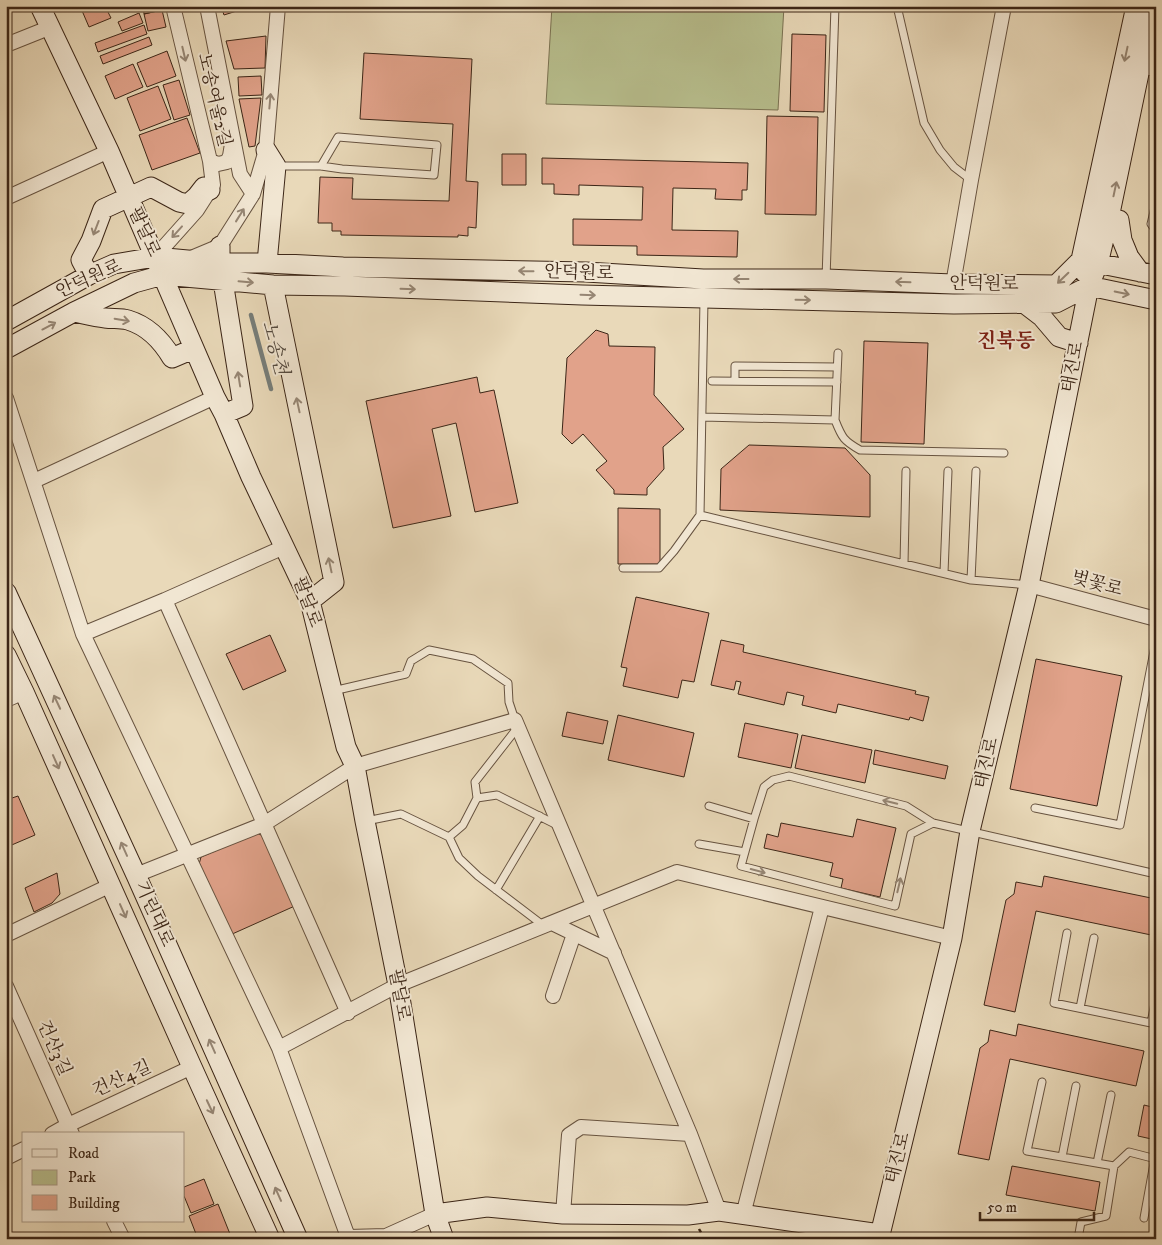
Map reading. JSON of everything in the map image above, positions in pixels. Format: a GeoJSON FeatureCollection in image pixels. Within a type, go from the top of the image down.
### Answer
{"type":"FeatureCollection","features":[{"type":"Feature","properties":{"kind":"street","name":"팔달로"},"geometry":{"type":"LineString","coordinates":[[40,6],[109,151],[214,398],[224,414],[251,477],[310,601],[346,747],[355,766],[398,985],[434,1214],[444,1239]]}},
{"type":"Feature","properties":{"kind":"street","name":"노송여울2길"},"geometry":{"type":"LineString","coordinates":[[173,6],[210,161],[218,164],[227,162],[233,138]]}},
{"type":"Feature","properties":{"kind":"street"},"geometry":{"type":"LineString","coordinates":[[207,6],[240,174],[253,194]]}},
{"type":"Feature","properties":{"kind":"street"},"geometry":{"type":"LineString","coordinates":[[224,414],[243,406],[221,263],[253,194],[266,150],[278,6]]}},
{"type":"Feature","properties":{"kind":"street"},"geometry":{"type":"LineString","coordinates":[[953,284],[1004,6]]}},
{"type":"Feature","properties":{"kind":"street","name":"태진로"},"geometry":{"type":"LineString","coordinates":[[883,1237],[952,938],[970,831],[1029,586],[1089,286],[1090,262],[1136,6]]}},
{"type":"Feature","properties":{"kind":"street","name":"태진로"},"geometry":{"type":"LineString","coordinates":[[1090,262],[1109,218],[1148,67],[1153,6]]}},
{"type":"Feature","properties":{"kind":"street"},"geometry":{"type":"LineString","coordinates":[[6,45],[50,27]]}},
{"type":"Feature","properties":{"kind":"street"},"geometry":{"type":"LineString","coordinates":[[266,150],[276,166],[267,263]]}},
{"type":"Feature","properties":{"kind":"street"},"geometry":{"type":"LineString","coordinates":[[6,198],[109,151]]}},
{"type":"Feature","properties":{"kind":"street"},"geometry":{"type":"LineString","coordinates":[[155,257],[197,210],[213,185],[210,161]]}},
{"type":"Feature","properties":{"kind":"street"},"geometry":{"type":"LineString","coordinates":[[90,275],[81,260],[91,241],[103,209],[128,196],[152,187],[179,202],[188,204],[204,187],[210,190]]}},
{"type":"Feature","properties":{"kind":"street"},"geometry":{"type":"LineString","coordinates":[[1109,218],[1119,220],[1122,240],[1129,257],[1148,273]]}},
{"type":"Feature","properties":{"kind":"street","name":"안덕원로"},"geometry":{"type":"LineString","coordinates":[[6,321],[114,264],[155,257],[221,263],[586,272],[703,279],[826,279],[953,284],[1056,285],[1090,262]]}},
{"type":"Feature","properties":{"kind":"street"},"geometry":{"type":"LineString","coordinates":[[6,349],[74,312],[134,283],[162,275],[187,260]]}},
{"type":"Feature","properties":{"kind":"street"},"geometry":{"type":"LineString","coordinates":[[1090,262],[1148,273]]}},
{"type":"Feature","properties":{"kind":"street","name":"안덕원로"},"geometry":{"type":"LineString","coordinates":[[162,275],[221,263],[273,285],[704,299],[954,304],[1056,304],[1089,286]]}},
{"type":"Feature","properties":{"kind":"street"},"geometry":{"type":"LineString","coordinates":[[273,285],[334,582],[310,601]]}},
{"type":"Feature","properties":{"kind":"street"},"geometry":{"type":"LineString","coordinates":[[1089,286],[1156,300]]}},
{"type":"Feature","properties":{"kind":"street"},"geometry":{"type":"LineString","coordinates":[[1026,304],[1042,317],[1059,337],[1078,343]]}},
{"type":"Feature","properties":{"kind":"street"},"geometry":{"type":"LineString","coordinates":[[74,312],[103,318],[128,320],[150,332],[164,346],[172,358],[193,349]]}},
{"type":"Feature","properties":{"kind":"street"},"geometry":{"type":"LineString","coordinates":[[6,398],[83,634],[279,1048],[348,1237],[386,1236],[434,1214],[487,1208],[563,1214],[688,1215],[719,1211],[883,1237]]}},
{"type":"Feature","properties":{"kind":"street"},"geometry":{"type":"LineString","coordinates":[[34,481],[214,398]]}},
{"type":"Feature","properties":{"kind":"street"},"geometry":{"type":"LineString","coordinates":[[83,634],[284,547]]}},
{"type":"Feature","properties":{"kind":"street","name":"벚꽃로"},"geometry":{"type":"LineString","coordinates":[[1029,586],[1156,619]]}},
{"type":"Feature","properties":{"kind":"street","name":"기린대로"},"geometry":{"type":"LineString","coordinates":[[6,592],[136,876],[298,1239]]}},
{"type":"Feature","properties":{"kind":"street"},"geometry":{"type":"LineString","coordinates":[[165,600],[348,1013]]}},
{"type":"Feature","properties":{"kind":"street","name":"기린대로"},"geometry":{"type":"LineString","coordinates":[[6,655],[270,1239]]}},
{"type":"Feature","properties":{"kind":"street"},"geometry":{"type":"LineString","coordinates":[[6,700],[24,692]]}},
{"type":"Feature","properties":{"kind":"street"},"geometry":{"type":"LineString","coordinates":[[136,876],[264,824],[355,766],[516,723],[690,1134],[719,1211]]}},
{"type":"Feature","properties":{"kind":"street"},"geometry":{"type":"LineString","coordinates":[[279,1048],[398,985],[677,872],[952,938]]}},
{"type":"Feature","properties":{"kind":"street"},"geometry":{"type":"LineString","coordinates":[[6,935],[111,885]]}},
{"type":"Feature","properties":{"kind":"street"},"geometry":{"type":"LineString","coordinates":[[743,1215],[822,907]]}},
{"type":"Feature","properties":{"kind":"street"},"geometry":{"type":"LineString","coordinates":[[548,925],[574,934],[614,953]]}},
{"type":"Feature","properties":{"kind":"street"},"geometry":{"type":"LineString","coordinates":[[553,996],[574,934]]}},
{"type":"Feature","properties":{"kind":"street","name":"건산3길"},"geometry":{"type":"LineString","coordinates":[[6,986],[70,1129]]}},
{"type":"Feature","properties":{"kind":"street","name":"건산4길"},"geometry":{"type":"LineString","coordinates":[[70,1129],[192,1067]]}},
{"type":"Feature","properties":{"kind":"street"},"geometry":{"type":"LineString","coordinates":[[563,1214],[569,1135],[581,1127],[690,1134]]}},
{"type":"Feature","properties":{"kind":"street"},"geometry":{"type":"LineString","coordinates":[[6,1158],[22,1150]]}},
{"type":"Feature","properties":{"kind":"street"},"geometry":{"type":"LineString","coordinates":[[114,1222],[123,1239]]}},
{"type":"Feature","properties":{"kind":"lane"},"geometry":{"type":"LineString","coordinates":[[826,279],[835,6]]}},
{"type":"Feature","properties":{"kind":"lane"},"geometry":{"type":"LineString","coordinates":[[897,6],[924,123],[940,150],[954,167],[971,180]]}},
{"type":"Feature","properties":{"kind":"lane"},"geometry":{"type":"LineString","coordinates":[[276,166],[321,166],[434,175],[437,145],[338,137],[321,166]]}},
{"type":"Feature","properties":{"kind":"lane"},"geometry":{"type":"LineString","coordinates":[[1156,202],[1151,224],[1156,231]]}},
{"type":"Feature","properties":{"kind":"lane"},"geometry":{"type":"LineString","coordinates":[[623,568],[659,568],[700,515],[703,279]]}},
{"type":"Feature","properties":{"kind":"lane"},"geometry":{"type":"LineString","coordinates":[[838,352],[835,420],[841,436],[850,444],[860,450],[1004,453]]}},
{"type":"Feature","properties":{"kind":"lane"},"geometry":{"type":"LineString","coordinates":[[735,381],[735,366],[837,367]]}},
{"type":"Feature","properties":{"kind":"lane"},"geometry":{"type":"LineString","coordinates":[[712,381],[837,382]]}},
{"type":"Feature","properties":{"kind":"lane"},"geometry":{"type":"LineString","coordinates":[[702,417],[835,420]]}},
{"type":"Feature","properties":{"kind":"lane"},"geometry":{"type":"LineString","coordinates":[[904,564],[906,471]]}},
{"type":"Feature","properties":{"kind":"lane"},"geometry":{"type":"LineString","coordinates":[[944,574],[948,471]]}},
{"type":"Feature","properties":{"kind":"lane"},"geometry":{"type":"LineString","coordinates":[[971,580],[976,471]]}},
{"type":"Feature","properties":{"kind":"lane"},"geometry":{"type":"LineString","coordinates":[[700,515],[971,580],[1029,586]]}},
{"type":"Feature","properties":{"kind":"lane"},"geometry":{"type":"LineString","coordinates":[[1035,808],[1120,825],[1156,641]]}},
{"type":"Feature","properties":{"kind":"lane"},"geometry":{"type":"LineString","coordinates":[[332,691],[406,674],[411,661],[429,650],[473,659],[508,683],[509,702],[516,723],[476,782],[477,798],[463,825],[449,837]]}},
{"type":"Feature","properties":{"kind":"lane"},"geometry":{"type":"LineString","coordinates":[[933,823],[911,834],[895,906],[741,866],[764,787],[773,780],[789,776],[906,806],[933,823],[1156,874]]}},
{"type":"Feature","properties":{"kind":"lane"},"geometry":{"type":"LineString","coordinates":[[477,798],[497,794],[560,826]]}},
{"type":"Feature","properties":{"kind":"lane"},"geometry":{"type":"LineString","coordinates":[[709,806],[754,819]]}},
{"type":"Feature","properties":{"kind":"lane"},"geometry":{"type":"LineString","coordinates":[[365,822],[401,814],[449,837],[459,858],[478,876],[548,925]]}},
{"type":"Feature","properties":{"kind":"lane"},"geometry":{"type":"LineString","coordinates":[[496,890],[540,816]]}},
{"type":"Feature","properties":{"kind":"lane"},"geometry":{"type":"LineString","coordinates":[[699,844],[745,852]]}},
{"type":"Feature","properties":{"kind":"lane"},"geometry":{"type":"LineString","coordinates":[[1067,933],[1054,1003],[1153,1023],[1156,998]]}},
{"type":"Feature","properties":{"kind":"lane"},"geometry":{"type":"LineString","coordinates":[[1080,1008],[1094,938]]}},
{"type":"Feature","properties":{"kind":"lane"},"geometry":{"type":"LineString","coordinates":[[1042,1082],[1027,1151],[1114,1166]]}},
{"type":"Feature","properties":{"kind":"lane"},"geometry":{"type":"LineString","coordinates":[[1062,1157],[1076,1086]]}},
{"type":"Feature","properties":{"kind":"lane"},"geometry":{"type":"LineString","coordinates":[[1097,1163],[1111,1094]]}},
{"type":"Feature","properties":{"kind":"lane"},"geometry":{"type":"LineString","coordinates":[[1078,1239],[1081,1222],[1106,1216],[1114,1166],[1129,1152],[1155,1158],[1144,1218]]}},
{"type":"Feature","properties":{"kind":"green space"},"geometry":{"type":"Polygon","coordinates":[[[552,6],[784,6],[778,110],[546,104],[552,6]]]}},
{"type":"Feature","properties":{"kind":"building"},"geometry":{"type":"Polygon","coordinates":[[[80,6],[105,6],[111,18],[89,27],[80,6]]]}},
{"type":"Feature","properties":{"kind":"building"},"geometry":{"type":"Polygon","coordinates":[[[143,6],[161,6],[162,10],[144,14],[143,6]]]}},
{"type":"Feature","properties":{"kind":"building"},"geometry":{"type":"Polygon","coordinates":[[[221,6],[242,6],[243,9],[224,15],[221,6]]]}},
{"type":"Feature","properties":{"kind":"building"},"geometry":{"type":"Polygon","coordinates":[[[162,10],[166,27],[148,31],[144,14],[162,10]]]}},
{"type":"Feature","properties":{"kind":"building"},"geometry":{"type":"Polygon","coordinates":[[[139,13],[143,23],[122,31],[118,22],[139,13]]]}},
{"type":"Feature","properties":{"kind":"building"},"geometry":{"type":"Polygon","coordinates":[[[144,25],[147,34],[98,52],[95,43],[144,25]]]}},
{"type":"Feature","properties":{"kind":"building"},"geometry":{"type":"Polygon","coordinates":[[[792,34],[826,35],[824,112],[790,111],[792,34]]]}},
{"type":"Feature","properties":{"kind":"building"},"geometry":{"type":"Polygon","coordinates":[[[266,36],[265,68],[234,69],[226,41],[266,36]]]}},
{"type":"Feature","properties":{"kind":"building"},"geometry":{"type":"Polygon","coordinates":[[[149,37],[152,45],[103,64],[100,56],[149,37]]]}},
{"type":"Feature","properties":{"kind":"building"},"geometry":{"type":"Polygon","coordinates":[[[167,51],[176,76],[147,87],[137,63],[167,51]]]}},
{"type":"Feature","properties":{"kind":"building"},"geometry":{"type":"Polygon","coordinates":[[[364,53],[472,59],[466,181],[478,182],[476,228],[468,227],[468,236],[341,235],[341,231],[332,231],[332,223],[318,223],[320,177],[353,178],[352,199],[449,201],[453,124],[360,119],[364,53]]]}},
{"type":"Feature","properties":{"kind":"building"},"geometry":{"type":"Polygon","coordinates":[[[133,64],[143,87],[115,99],[105,76],[133,64]]]}},
{"type":"Feature","properties":{"kind":"building"},"geometry":{"type":"Polygon","coordinates":[[[261,76],[262,95],[239,96],[238,77],[261,76]]]}},
{"type":"Feature","properties":{"kind":"building"},"geometry":{"type":"Polygon","coordinates":[[[179,80],[190,115],[174,120],[163,85],[179,80]]]}},
{"type":"Feature","properties":{"kind":"building"},"geometry":{"type":"Polygon","coordinates":[[[158,86],[171,119],[140,131],[127,98],[158,86]]]}},
{"type":"Feature","properties":{"kind":"building"},"geometry":{"type":"Polygon","coordinates":[[[261,98],[255,146],[249,147],[239,99],[261,98]]]}},
{"type":"Feature","properties":{"kind":"building"},"geometry":{"type":"Polygon","coordinates":[[[767,116],[818,117],[816,215],[765,214],[767,116]]]}},
{"type":"Feature","properties":{"kind":"building"},"geometry":{"type":"Polygon","coordinates":[[[187,118],[200,153],[152,170],[139,135],[187,118]]]}},
{"type":"Feature","properties":{"kind":"building"},"geometry":{"type":"Polygon","coordinates":[[[502,154],[526,154],[526,185],[502,185],[502,154]]]}},
{"type":"Feature","properties":{"kind":"building"},"geometry":{"type":"Polygon","coordinates":[[[542,158],[748,163],[747,190],[742,190],[742,200],[715,199],[716,189],[673,188],[672,230],[738,231],[737,257],[637,255],[637,246],[573,245],[573,219],[642,220],[643,187],[579,185],[579,195],[554,194],[554,184],[542,184],[542,158]]]}},
{"type":"Feature","properties":{"kind":"building"},"geometry":{"type":"Polygon","coordinates":[[[596,330],[608,334],[609,346],[655,347],[654,395],[684,429],[663,447],[664,469],[647,488],[647,495],[614,494],[614,490],[596,470],[607,461],[583,434],[572,444],[562,434],[567,358],[596,330]]]}},
{"type":"Feature","properties":{"kind":"building"},"geometry":{"type":"Polygon","coordinates":[[[864,341],[928,343],[924,444],[861,442],[864,341]]]}},
{"type":"Feature","properties":{"kind":"building"},"geometry":{"type":"Polygon","coordinates":[[[477,377],[480,393],[494,390],[518,503],[475,512],[456,423],[432,429],[451,516],[393,528],[366,401],[477,377]]]}},
{"type":"Feature","properties":{"kind":"building"},"geometry":{"type":"Polygon","coordinates":[[[749,445],[845,448],[870,475],[870,517],[720,510],[721,469],[749,445]]]}},
{"type":"Feature","properties":{"kind":"building"},"geometry":{"type":"Polygon","coordinates":[[[618,508],[660,509],[660,564],[618,564],[618,508]]]}},
{"type":"Feature","properties":{"kind":"building"},"geometry":{"type":"Polygon","coordinates":[[[636,597],[709,613],[694,682],[682,680],[678,698],[623,686],[627,668],[621,667],[636,597]]]}},
{"type":"Feature","properties":{"kind":"building"},"geometry":{"type":"Polygon","coordinates":[[[270,635],[286,671],[243,690],[226,654],[270,635]]]}},
{"type":"Feature","properties":{"kind":"building"},"geometry":{"type":"Polygon","coordinates":[[[721,640],[744,645],[743,652],[916,691],[915,694],[929,697],[923,721],[910,717],[909,720],[838,704],[836,713],[802,705],[804,696],[787,692],[784,705],[738,694],[741,682],[736,681],[734,690],[711,685],[721,640]]]}},
{"type":"Feature","properties":{"kind":"building"},"geometry":{"type":"Polygon","coordinates":[[[1036,659],[1122,676],[1097,806],[1010,789],[1036,659]]]}},
{"type":"Feature","properties":{"kind":"building"},"geometry":{"type":"Polygon","coordinates":[[[567,712],[608,721],[603,744],[562,736],[567,712]]]}},
{"type":"Feature","properties":{"kind":"building"},"geometry":{"type":"Polygon","coordinates":[[[618,715],[694,733],[684,777],[608,760],[618,715]]]}},
{"type":"Feature","properties":{"kind":"building"},"geometry":{"type":"Polygon","coordinates":[[[745,723],[798,734],[791,768],[738,757],[745,723]]]}},
{"type":"Feature","properties":{"kind":"building"},"geometry":{"type":"Polygon","coordinates":[[[802,735],[872,750],[865,783],[795,768],[802,735]]]}},
{"type":"Feature","properties":{"kind":"building"},"geometry":{"type":"Polygon","coordinates":[[[875,750],[948,766],[945,779],[873,764],[875,750]]]}},
{"type":"Feature","properties":{"kind":"building"},"geometry":{"type":"Polygon","coordinates":[[[18,796],[35,835],[7,847],[6,800],[18,796]]]}},
{"type":"Feature","properties":{"kind":"building"},"geometry":{"type":"Polygon","coordinates":[[[857,819],[896,828],[880,897],[841,888],[843,879],[830,876],[833,863],[764,848],[767,834],[778,837],[781,823],[853,837],[857,819]]]}},
{"type":"Feature","properties":{"kind":"building"},"geometry":{"type":"Polygon","coordinates":[[[257,833],[267,838],[297,905],[230,935],[198,868],[201,857],[257,833]]]}},
{"type":"Feature","properties":{"kind":"building"},"geometry":{"type":"Polygon","coordinates":[[[57,873],[60,894],[52,903],[34,912],[25,888],[57,873]]]}},
{"type":"Feature","properties":{"kind":"building"},"geometry":{"type":"Polygon","coordinates":[[[1044,876],[1156,899],[1156,936],[1036,911],[1015,1012],[984,1005],[1006,900],[1014,894],[1016,882],[1042,887],[1044,876]]]}},
{"type":"Feature","properties":{"kind":"building"},"geometry":{"type":"Polygon","coordinates":[[[1018,1024],[1144,1051],[1136,1086],[1010,1059],[989,1160],[958,1154],[980,1048],[988,1042],[990,1030],[1016,1036],[1018,1024]]]}},
{"type":"Feature","properties":{"kind":"building"},"geometry":{"type":"Polygon","coordinates":[[[1144,1105],[1156,1108],[1156,1140],[1138,1136],[1144,1105]]]}},
{"type":"Feature","properties":{"kind":"building"},"geometry":{"type":"Polygon","coordinates":[[[1012,1166],[1100,1182],[1095,1211],[1006,1195],[1012,1166]]]}},
{"type":"Feature","properties":{"kind":"building"},"geometry":{"type":"Polygon","coordinates":[[[204,1179],[214,1204],[191,1213],[185,1198],[185,1187],[204,1179]]]}},
{"type":"Feature","properties":{"kind":"building"},"geometry":{"type":"Polygon","coordinates":[[[218,1204],[232,1239],[198,1239],[189,1216],[218,1204]]]}},
{"type":"Feature","properties":{"kind":"building"},"geometry":{"type":"Polygon","coordinates":[[[1105,1234],[1130,1239],[1104,1239],[1105,1234]]]}},
{"type":"Feature","properties":{"kind":"waterway","name":"노송천"},"geometry":{"type":"LineString","coordinates":[[251,315],[271,389]]}},
{"type":"Feature","properties":{"kind":"district","name":"진북동"},"geometry":{"type":"Point","coordinates":[1006,341]}}]}
